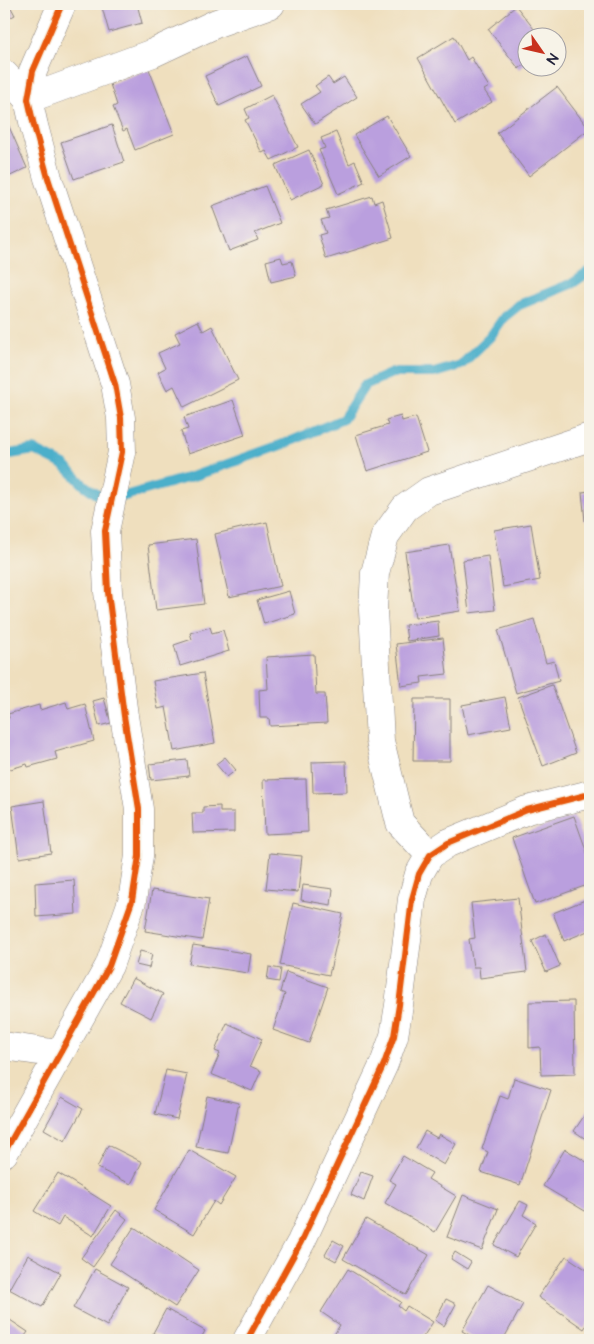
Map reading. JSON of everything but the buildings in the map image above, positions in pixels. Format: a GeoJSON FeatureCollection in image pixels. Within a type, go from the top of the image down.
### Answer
{"type":"FeatureCollection","features":[{"type":"Feature","properties":{"kind":"street"},"geometry":{"type":"LineString","coordinates":[[4,1153],[109,966],[132,902],[139,856],[139,809],[124,716],[108,592],[105,531],[122,452],[121,418],[115,384],[48,178],[28,99],[33,71],[62,4]]}},
{"type":"Feature","properties":{"kind":"street"},"geometry":{"type":"LineString","coordinates":[[28,99],[153,53],[217,23],[271,4]]}},
{"type":"Feature","properties":{"kind":"street"},"geometry":{"type":"LineString","coordinates":[[4,74],[28,99]]}},
{"type":"Feature","properties":{"kind":"street"},"geometry":{"type":"LineString","coordinates":[[430,855],[400,823],[380,742],[373,610],[375,572],[386,536],[405,508],[429,491],[590,437]]}},
{"type":"Feature","properties":{"kind":"street"},"geometry":{"type":"LineString","coordinates":[[247,1340],[300,1242],[384,1064],[394,1036],[412,899],[419,874],[430,855],[448,843],[527,810],[590,794]]}},
{"type":"Feature","properties":{"kind":"street"},"geometry":{"type":"LineString","coordinates":[[4,1046],[58,1054]]}},
{"type":"Feature","properties":{"kind":"waterway"},"geometry":{"type":"LineString","coordinates":[[121,497],[197,475],[289,442],[343,419],[365,385],[392,373],[434,373],[461,365],[490,337],[504,317],[519,305],[573,283],[590,271]]}},
{"type":"Feature","properties":{"kind":"waterway"},"geometry":{"type":"LineString","coordinates":[[4,455],[34,450],[64,465],[84,485],[98,495]]}},
{"type":"Feature","properties":{"kind":"cycle path"},"geometry":{"type":"LineString","coordinates":[[4,1153],[109,966],[132,901],[139,856],[139,809],[124,716],[108,592],[105,531],[122,452],[121,418],[115,384],[48,178],[28,99],[33,71],[62,4]]}},
{"type":"Feature","properties":{"kind":"cycle path"},"geometry":{"type":"LineString","coordinates":[[247,1340],[301,1242],[384,1064],[394,1036],[412,899],[419,874],[430,855],[448,843],[527,810],[590,794]]}}]}
